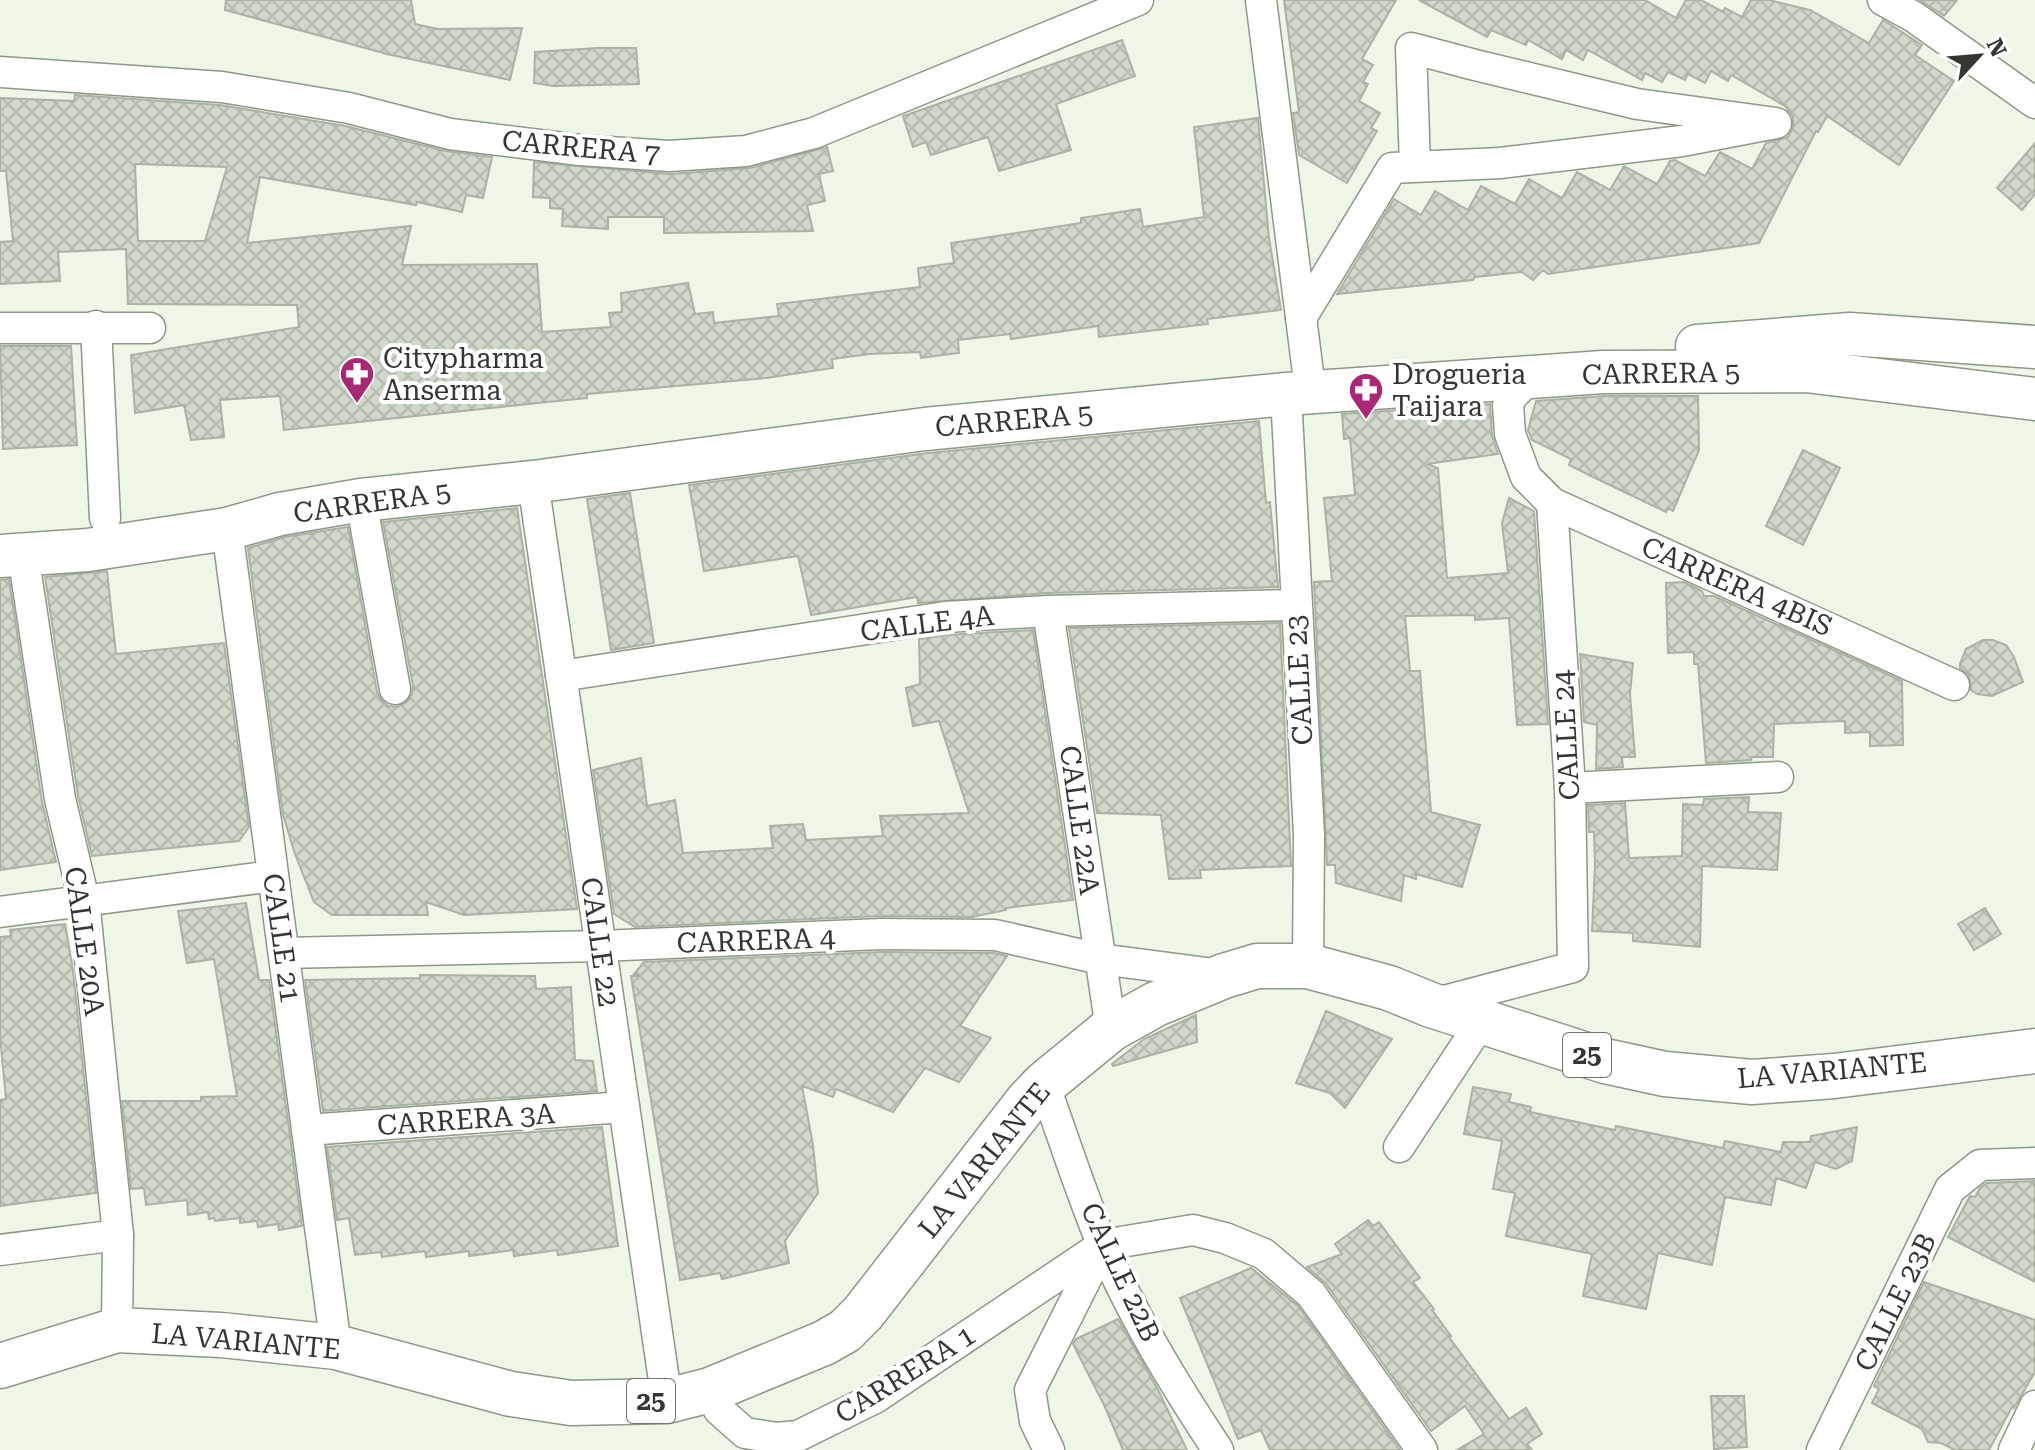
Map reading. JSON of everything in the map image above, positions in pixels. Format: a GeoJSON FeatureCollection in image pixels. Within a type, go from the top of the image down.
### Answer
{"type":"FeatureCollection","features":[{"type":"Feature","properties":{"kind":"main road","name":"LA VARIANTE"},"geometry":{"type":"LineString","coordinates":[[0,1366],[117,1330],[221,1335],[336,1347],[511,1394],[571,1403],[667,1401],[710,1390],[824,1343],[845,1331],[863,1313],[1044,1084],[1111,1029],[1156,1004],[1257,966],[1308,966],[1389,988],[1431,1005],[1620,1064],[1665,1074],[1752,1082],[1834,1076],[2035,1051]]}},
{"type":"Feature","properties":{"kind":"street","name":"CARRERA 7"},"geometry":{"type":"LineString","coordinates":[[0,72],[222,87],[349,108],[450,134],[580,150],[669,156],[746,151],[814,133],[1138,0]]}},
{"type":"Feature","properties":{"kind":"street","name":"CALLE 23"},"geometry":{"type":"LineString","coordinates":[[1261,0],[1301,318],[1297,384],[1295,605],[1309,835],[1308,966]]}},
{"type":"Feature","properties":{"kind":"street"},"geometry":{"type":"LineString","coordinates":[[1883,0],[1914,17],[2035,103]]}},
{"type":"Feature","properties":{"kind":"street"},"geometry":{"type":"LineString","coordinates":[[1301,318],[1392,168],[1514,161],[1682,141],[1776,123],[1637,104],[1411,48],[1415,166]]}},
{"type":"Feature","properties":{"kind":"street"},"geometry":{"type":"LineString","coordinates":[[96,326],[105,518]]}},
{"type":"Feature","properties":{"kind":"street"},"geometry":{"type":"LineString","coordinates":[[0,328],[150,328]]}},
{"type":"Feature","properties":{"kind":"street","name":"CARRERA 5"},"geometry":{"type":"LineString","coordinates":[[8,547],[88,550],[227,529],[280,514],[361,500],[533,482],[925,429],[1297,384],[1850,334],[2035,347]]}},
{"type":"Feature","properties":{"kind":"street","name":"CARRERA 5"},"geometry":{"type":"LineString","coordinates":[[8,547],[105,518],[850,419],[1210,381],[1297,384],[1530,378],[1603,372],[1806,371],[2035,399]]}},
{"type":"Feature","properties":{"kind":"street","name":"CARRERA 4BIS"},"geometry":{"type":"LineString","coordinates":[[1530,378],[1512,396],[1508,405],[1510,434],[1526,477],[1552,503],[1954,685]]}},
{"type":"Feature","properties":{"kind":"street","name":"CALLE 22"},"geometry":{"type":"LineString","coordinates":[[533,482],[667,1401]]}},
{"type":"Feature","properties":{"kind":"street"},"geometry":{"type":"LineString","coordinates":[[361,500],[395,689]]}},
{"type":"Feature","properties":{"kind":"street","name":"CALLE 24"},"geometry":{"type":"LineString","coordinates":[[1431,1005],[1573,967],[1570,788],[1552,503]]}},
{"type":"Feature","properties":{"kind":"street","name":"CALLE 21"},"geometry":{"type":"LineString","coordinates":[[227,529],[336,1347]]}},
{"type":"Feature","properties":{"kind":"street","name":"CALLE 20A"},"geometry":{"type":"LineString","coordinates":[[8,547],[84,900],[118,1235],[117,1330]]}},
{"type":"Feature","properties":{"kind":"street","name":"CALLE 4A"},"geometry":{"type":"LineString","coordinates":[[561,676],[945,617],[1048,611],[1295,605]]}},
{"type":"Feature","properties":{"kind":"street","name":"CALLE 22A"},"geometry":{"type":"LineString","coordinates":[[1048,611],[1111,1029]]}},
{"type":"Feature","properties":{"kind":"street"},"geometry":{"type":"LineString","coordinates":[[1570,788],[1778,777]]}},
{"type":"Feature","properties":{"kind":"street"},"geometry":{"type":"LineString","coordinates":[[0,912],[273,876]]}},
{"type":"Feature","properties":{"kind":"street","name":"CARRERA 4"},"geometry":{"type":"LineString","coordinates":[[284,953],[601,946],[881,934],[995,935],[1100,959],[1224,976]]}},
{"type":"Feature","properties":{"kind":"street"},"geometry":{"type":"LineString","coordinates":[[1399,1147],[1482,1021]]}},
{"type":"Feature","properties":{"kind":"street","name":"CALLE 22B"},"geometry":{"type":"LineString","coordinates":[[1044,1084],[1103,1245],[1125,1293],[1186,1402],[1218,1450]]}},
{"type":"Feature","properties":{"kind":"street","name":"CARRERA 3A"},"geometry":{"type":"LineString","coordinates":[[307,1130],[624,1107]]}},
{"type":"Feature","properties":{"kind":"street","name":"CALLE 23B"},"geometry":{"type":"LineString","coordinates":[[1822,1450],[1950,1189],[1980,1165],[2035,1163]]}},
{"type":"Feature","properties":{"kind":"street","name":"CARRERA 1"},"geometry":{"type":"LineString","coordinates":[[710,1390],[719,1410],[745,1433],[777,1438],[798,1436],[875,1398],[1103,1245],[1193,1230],[1225,1238],[1264,1254],[1311,1294],[1422,1450]]}},
{"type":"Feature","properties":{"kind":"street"},"geometry":{"type":"LineString","coordinates":[[0,1250],[118,1235]]}},
{"type":"Feature","properties":{"kind":"street"},"geometry":{"type":"LineString","coordinates":[[1049,1450],[1035,1421],[1030,1390],[1103,1245]]}},
{"type":"Feature","properties":{"kind":"street"},"geometry":{"type":"LineString","coordinates":[[2014,1450],[2035,1406]]}},
{"type":"Feature","properties":{"kind":"building"},"geometry":{"type":"Polygon","coordinates":[[[226,0],[411,0],[415,24],[438,29],[522,28],[510,80],[391,55],[225,10],[226,0]]]}},
{"type":"Feature","properties":{"kind":"building"},"geometry":{"type":"Polygon","coordinates":[[[1284,0],[1396,0],[1362,59],[1373,65],[1363,82],[1368,84],[1359,101],[1380,113],[1371,128],[1377,131],[1347,183],[1299,155],[1293,113],[1299,112],[1284,0]]]}},
{"type":"Feature","properties":{"kind":"building"},"geometry":{"type":"Polygon","coordinates":[[[1419,0],[1645,0],[1676,18],[1686,0],[1701,0],[1723,12],[1725,8],[1742,17],[1751,0],[1769,0],[1810,10],[1869,43],[1883,20],[1922,45],[1915,55],[1954,81],[1899,165],[1827,116],[1816,131],[1759,243],[1548,274],[1543,270],[1533,280],[1522,272],[1337,294],[1394,199],[1421,215],[1435,191],[1468,210],[1481,186],[1515,204],[1529,179],[1562,198],[1577,172],[1610,190],[1624,166],[1657,184],[1670,161],[1675,160],[1705,176],[1720,152],[1752,169],[1766,143],[1788,137],[1793,128],[1793,117],[1785,106],[1731,75],[1728,81],[1711,71],[1705,83],[1688,74],[1685,80],[1668,72],[1662,82],[1645,73],[1642,80],[1588,50],[1583,60],[1566,50],[1562,59],[1528,40],[1526,45],[1491,30],[1487,37],[1419,0]]]}},
{"type":"Feature","properties":{"kind":"building"},"geometry":{"type":"Polygon","coordinates":[[[1920,0],[1957,0],[1944,16],[1920,0]]]}},
{"type":"Feature","properties":{"kind":"building"},"geometry":{"type":"Polygon","coordinates":[[[1122,40],[1135,76],[1056,104],[1071,150],[999,171],[988,137],[931,155],[926,142],[913,147],[903,116],[1122,40]]]}},
{"type":"Feature","properties":{"kind":"building"},"geometry":{"type":"Polygon","coordinates":[[[636,48],[639,84],[553,86],[534,83],[535,52],[636,48]]]}},
{"type":"Feature","properties":{"kind":"building"},"geometry":{"type":"Polygon","coordinates":[[[75,95],[220,105],[345,126],[446,151],[492,157],[483,198],[466,195],[462,212],[260,177],[247,243],[411,226],[402,265],[537,264],[542,332],[611,327],[609,313],[622,312],[621,293],[688,283],[695,314],[713,312],[714,323],[779,316],[777,304],[920,287],[918,268],[954,263],[951,243],[1081,223],[1081,218],[1140,209],[1143,227],[1204,217],[1194,127],[1258,118],[1269,238],[1281,310],[1207,319],[1208,324],[1099,337],[1098,326],[1011,339],[1010,334],[958,340],[959,353],[921,358],[920,352],[870,354],[832,359],[833,368],[766,378],[587,394],[587,398],[284,430],[280,396],[220,400],[224,437],[191,440],[184,405],[135,413],[131,355],[299,327],[297,305],[128,304],[126,249],[58,252],[60,281],[0,284],[0,242],[13,241],[6,171],[0,171],[0,98],[74,101],[75,95]],[[135,164],[138,241],[205,241],[227,167],[135,164]]]}},
{"type":"Feature","properties":{"kind":"building"},"geometry":{"type":"Polygon","coordinates":[[[2035,143],[2035,194],[2022,210],[1997,188],[2035,143]]]}},
{"type":"Feature","properties":{"kind":"building"},"geometry":{"type":"Polygon","coordinates":[[[827,147],[833,171],[819,174],[825,201],[807,205],[813,231],[664,233],[664,217],[608,217],[608,229],[562,226],[563,209],[550,208],[550,198],[533,197],[534,162],[670,174],[750,168],[827,147]]]}},
{"type":"Feature","properties":{"kind":"building"},"geometry":{"type":"Polygon","coordinates":[[[0,346],[71,346],[77,445],[3,449],[0,346]]]}},
{"type":"Feature","properties":{"kind":"building"},"geometry":{"type":"Polygon","coordinates":[[[1604,396],[1698,396],[1699,450],[1673,511],[1668,508],[1666,512],[1569,465],[1571,459],[1532,440],[1528,430],[1536,401],[1604,396]]]}},
{"type":"Feature","properties":{"kind":"building"},"geometry":{"type":"Polygon","coordinates":[[[1490,404],[1492,436],[1498,454],[1427,464],[1438,468],[1447,578],[1508,573],[1502,523],[1509,498],[1534,511],[1548,724],[1517,725],[1509,618],[1475,620],[1475,615],[1405,616],[1410,671],[1420,671],[1431,812],[1480,825],[1462,887],[1416,874],[1416,879],[1404,875],[1401,901],[1336,883],[1335,865],[1327,865],[1314,582],[1332,581],[1324,498],[1355,495],[1350,438],[1344,439],[1342,414],[1490,404]]]}},
{"type":"Feature","properties":{"kind":"building"},"geometry":{"type":"Polygon","coordinates":[[[1259,421],[1278,587],[1047,593],[918,603],[917,597],[811,615],[798,556],[704,571],[689,485],[928,453],[1259,421]]]}},
{"type":"Feature","properties":{"kind":"building"},"geometry":{"type":"Polygon","coordinates":[[[1803,450],[1840,468],[1803,545],[1766,526],[1803,450]]]}},
{"type":"Feature","properties":{"kind":"building"},"geometry":{"type":"Polygon","coordinates":[[[630,493],[654,643],[611,650],[587,499],[630,493]]]}},
{"type":"Feature","properties":{"kind":"building"},"geometry":{"type":"Polygon","coordinates":[[[517,508],[577,909],[464,915],[426,902],[428,915],[332,915],[314,902],[283,815],[248,548],[285,537],[348,527],[377,692],[388,706],[397,707],[407,702],[413,686],[383,522],[517,508]]]}},
{"type":"Feature","properties":{"kind":"building"},"geometry":{"type":"Polygon","coordinates":[[[107,571],[116,654],[224,643],[249,827],[239,841],[92,856],[78,796],[45,577],[107,571]]]}},
{"type":"Feature","properties":{"kind":"building"},"geometry":{"type":"Polygon","coordinates":[[[9,579],[42,802],[56,862],[0,870],[0,580],[9,579]]]}},
{"type":"Feature","properties":{"kind":"building"},"geometry":{"type":"Polygon","coordinates":[[[1684,582],[1702,591],[1704,596],[1714,596],[1902,681],[1903,745],[1870,746],[1870,732],[1845,733],[1845,721],[1774,724],[1773,757],[1706,763],[1698,664],[1694,664],[1694,652],[1668,653],[1666,583],[1684,582]]]}},
{"type":"Feature","properties":{"kind":"building"},"geometry":{"type":"Polygon","coordinates":[[[1280,623],[1291,866],[1200,870],[1201,878],[1169,879],[1161,815],[1097,813],[1069,628],[1280,623]]]}},
{"type":"Feature","properties":{"kind":"building"},"geometry":{"type":"Polygon","coordinates":[[[1033,630],[1073,900],[1006,908],[972,917],[880,916],[635,927],[614,914],[593,770],[641,758],[647,806],[675,800],[683,853],[773,848],[770,826],[803,824],[806,840],[883,836],[880,816],[969,813],[939,721],[913,726],[906,688],[920,684],[919,639],[1033,630]]]}},
{"type":"Feature","properties":{"kind":"building"},"geometry":{"type":"Polygon","coordinates":[[[1983,640],[2006,645],[2023,682],[1992,696],[1971,690],[1969,675],[1960,668],[1960,664],[1966,649],[1983,640]]]}},
{"type":"Feature","properties":{"kind":"building"},"geometry":{"type":"Polygon","coordinates":[[[1580,654],[1633,663],[1630,694],[1635,757],[1622,757],[1623,767],[1596,769],[1597,725],[1584,722],[1580,654]]]}},
{"type":"Feature","properties":{"kind":"building"},"geometry":{"type":"Polygon","coordinates":[[[1749,797],[1748,812],[1781,813],[1777,870],[1702,866],[1700,947],[1633,941],[1633,933],[1592,931],[1594,832],[1589,832],[1588,805],[1625,803],[1629,858],[1682,856],[1683,804],[1703,805],[1704,799],[1749,797]]]}},
{"type":"Feature","properties":{"kind":"building"},"geometry":{"type":"Polygon","coordinates":[[[246,903],[259,980],[269,980],[302,1226],[279,1230],[278,1224],[258,1227],[257,1221],[240,1223],[240,1218],[215,1221],[214,1218],[209,1219],[208,1212],[188,1215],[187,1200],[146,1205],[144,1188],[131,1189],[122,1101],[201,1101],[201,1097],[237,1096],[214,959],[187,963],[178,911],[246,903]]]}},
{"type":"Feature","properties":{"kind":"building"},"geometry":{"type":"Polygon","coordinates":[[[1985,908],[2001,934],[1974,950],[1958,924],[1985,908]]]}},
{"type":"Feature","properties":{"kind":"building"},"geometry":{"type":"Polygon","coordinates":[[[65,924],[73,971],[96,1193],[0,1206],[0,1100],[6,1099],[0,1036],[0,937],[11,936],[10,930],[65,924]]]}},
{"type":"Feature","properties":{"kind":"building"},"geometry":{"type":"Polygon","coordinates":[[[881,952],[993,953],[1007,956],[960,1026],[991,1038],[959,1082],[925,1068],[893,1112],[836,1089],[833,1097],[802,1086],[818,1193],[785,1241],[789,1263],[722,1279],[720,1273],[680,1280],[631,976],[640,976],[634,974],[644,962],[881,952]]]}},
{"type":"Feature","properties":{"kind":"building"},"geometry":{"type":"Polygon","coordinates":[[[420,975],[535,976],[536,989],[571,987],[575,1060],[593,1061],[597,1091],[323,1111],[305,980],[420,978],[420,975]]]}},
{"type":"Feature","properties":{"kind":"building"},"geometry":{"type":"Polygon","coordinates":[[[1326,1011],[1392,1039],[1345,1108],[1330,1093],[1296,1083],[1326,1011]]]}},
{"type":"Feature","properties":{"kind":"building"},"geometry":{"type":"Polygon","coordinates":[[[1196,1015],[1197,1042],[1113,1066],[1144,1039],[1196,1015]]]}},
{"type":"Feature","properties":{"kind":"building"},"geometry":{"type":"Polygon","coordinates":[[[1473,1087],[1511,1094],[1509,1102],[1531,1107],[1530,1112],[1723,1148],[1725,1141],[1781,1152],[1783,1142],[1810,1142],[1811,1136],[1857,1127],[1852,1161],[1836,1169],[1815,1162],[1806,1188],[1776,1178],[1771,1205],[1725,1197],[1712,1265],[1658,1253],[1646,1309],[1583,1296],[1592,1254],[1506,1236],[1515,1193],[1493,1189],[1502,1141],[1464,1134],[1473,1087]]]}},
{"type":"Feature","properties":{"kind":"building"},"geometry":{"type":"Polygon","coordinates":[[[602,1127],[618,1246],[558,1255],[557,1250],[514,1256],[513,1250],[469,1256],[469,1251],[426,1257],[425,1251],[382,1257],[381,1252],[355,1255],[349,1218],[337,1220],[327,1147],[602,1127]]]}},
{"type":"Feature","properties":{"kind":"building"},"geometry":{"type":"Polygon","coordinates":[[[2035,1181],[2035,1282],[1948,1237],[1970,1196],[1975,1197],[1987,1183],[2035,1181]]]}},
{"type":"Feature","properties":{"kind":"building"},"geometry":{"type":"Polygon","coordinates":[[[1368,1220],[1373,1226],[1379,1222],[1420,1278],[1413,1282],[1509,1419],[1526,1408],[1542,1434],[1527,1444],[1532,1450],[1457,1450],[1484,1434],[1465,1406],[1431,1431],[1326,1284],[1307,1267],[1342,1254],[1335,1244],[1368,1220]]]}},
{"type":"Feature","properties":{"kind":"building"},"geometry":{"type":"Polygon","coordinates":[[[1251,1268],[1298,1306],[1400,1450],[1270,1450],[1261,1430],[1238,1439],[1180,1298],[1251,1268]]]}},
{"type":"Feature","properties":{"kind":"building"},"geometry":{"type":"Polygon","coordinates":[[[1924,1282],[2035,1320],[2035,1372],[1989,1450],[1955,1450],[1941,1443],[1928,1442],[1922,1429],[1872,1403],[1879,1389],[1874,1386],[1924,1282]]]}},
{"type":"Feature","properties":{"kind":"building"},"geometry":{"type":"Polygon","coordinates":[[[1118,1319],[1187,1450],[1123,1450],[1073,1344],[1076,1339],[1118,1319]]]}},
{"type":"Feature","properties":{"kind":"building"},"geometry":{"type":"Polygon","coordinates":[[[1711,1396],[1744,1396],[1747,1447],[1714,1449],[1711,1396]]]}},
{"type":"Feature","properties":{"kind":"place","name":"Citypharma Anserma"},"geometry":{"type":"Point","coordinates":[357,405]}},
{"type":"Feature","properties":{"kind":"place","name":"Drogueria Taijara"},"geometry":{"type":"Point","coordinates":[1366,421]}}]}
